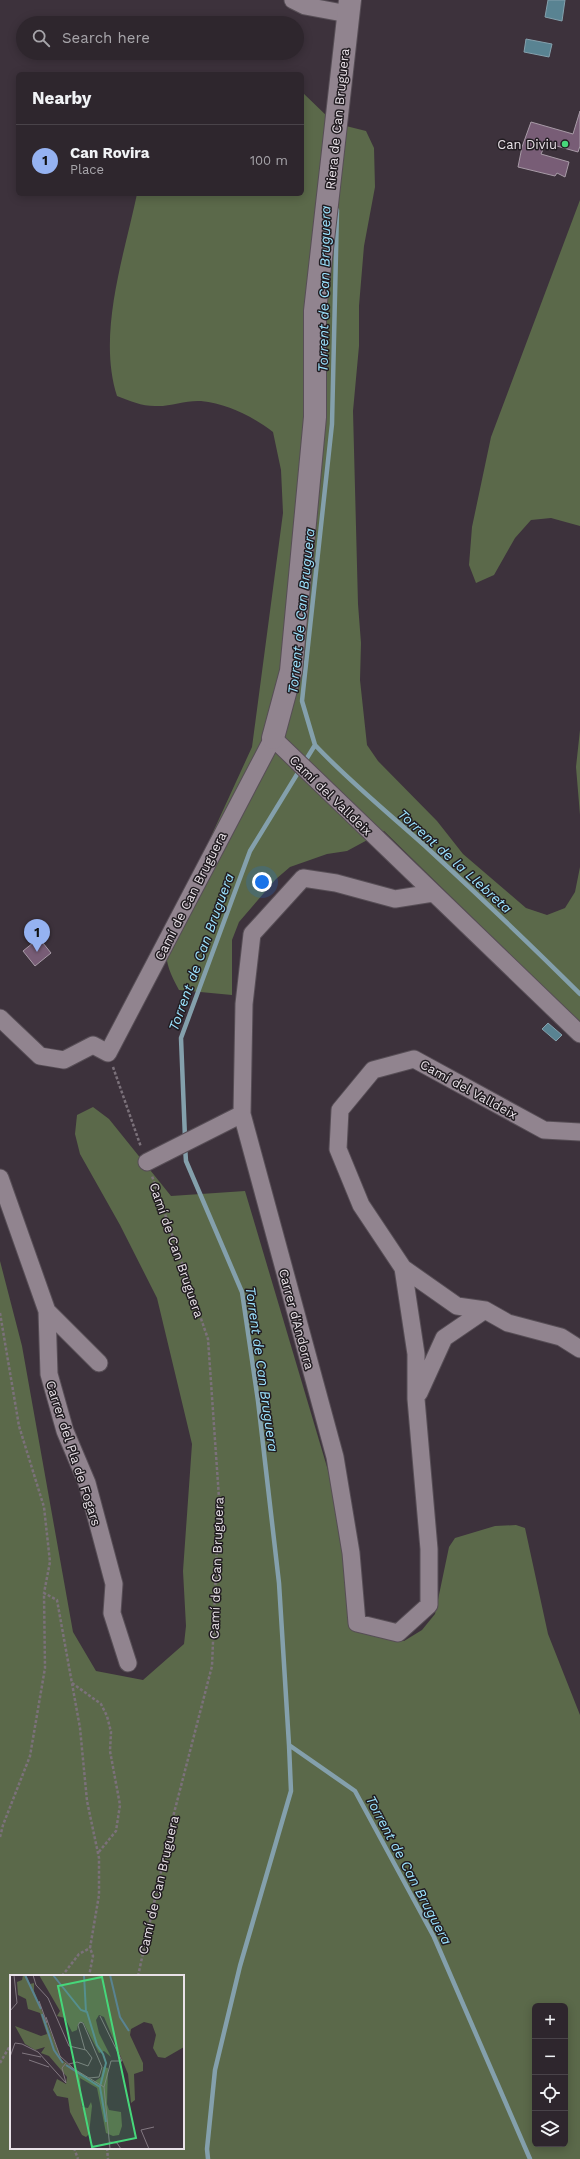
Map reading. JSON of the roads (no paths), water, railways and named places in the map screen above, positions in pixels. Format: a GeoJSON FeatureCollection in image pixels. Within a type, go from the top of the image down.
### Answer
{"type":"FeatureCollection","features":[{"type":"Feature","properties":{"kind":"street"},"geometry":{"type":"LineString","coordinates":[[294,0],[305,6],[349,7]]}},
{"type":"Feature","properties":{"kind":"street","name":"Riera de Can Bruguera"},"geometry":{"type":"LineString","coordinates":[[273,738],[291,671],[315,417],[315,311],[349,7]]}},
{"type":"Feature","properties":{"kind":"street","name":"Camí del Valldeix"},"geometry":{"type":"LineString","coordinates":[[273,738],[580,1034]]}},
{"type":"Feature","properties":{"kind":"street","name":"Camí de Can Bruguera"},"geometry":{"type":"LineString","coordinates":[[0,1018],[40,1056],[64,1060],[93,1045],[108,1053],[273,738]]}},
{"type":"Feature","properties":{"kind":"street","name":"Carrer d'Andorra"},"geometry":{"type":"LineString","coordinates":[[403,1268],[416,1354],[416,1399],[429,1549],[429,1605],[398,1633],[358,1623],[351,1552],[334,1457],[242,1114],[244,1004],[252,934],[303,878],[336,883],[395,899],[433,893]]}},
{"type":"Feature","properties":{"kind":"street","name":"Camí del Valldeix"},"geometry":{"type":"LineString","coordinates":[[580,1132],[544,1130],[414,1059],[373,1070],[340,1110],[338,1149],[361,1204],[403,1268],[457,1306],[485,1310],[508,1323],[560,1337],[580,1349]]}},
{"type":"Feature","properties":{"kind":"street"},"geometry":{"type":"LineString","coordinates":[[147,1162],[242,1114]]}},
{"type":"Feature","properties":{"kind":"street","name":"Carrer del Pla de Fogars"},"geometry":{"type":"LineString","coordinates":[[0,1178],[47,1311],[49,1374],[65,1431],[89,1491],[114,1584],[112,1613],[128,1663]]}},
{"type":"Feature","properties":{"kind":"street","name":"Carrer d'Andorra"},"geometry":{"type":"LineString","coordinates":[[416,1399],[444,1338],[485,1310]]}},
{"type":"Feature","properties":{"kind":"street","name":"Carrer del Pla de Fogars"},"geometry":{"type":"LineString","coordinates":[[47,1311],[99,1363]]}},
{"type":"Feature","properties":{"kind":"water"},"geometry":{"type":"Polygon","coordinates":[[[548,0],[565,0],[562,21],[545,17],[548,0]]]}},
{"type":"Feature","properties":{"kind":"water"},"geometry":{"type":"Polygon","coordinates":[[[526,39],[552,44],[549,57],[524,52],[526,39]]]}},
{"type":"Feature","properties":{"kind":"water"},"geometry":{"type":"Polygon","coordinates":[[[548,1023],[562,1035],[556,1041],[542,1029],[548,1023]]]}},
{"type":"Feature","properties":{"kind":"waterway","name":"Torrent de Can Bruguera"},"geometry":{"type":"LineString","coordinates":[[185,1138],[181,1038],[250,851],[315,745],[302,701],[332,424],[337,210]]}},
{"type":"Feature","properties":{"kind":"waterway","name":"Torrent de la Llebreta"},"geometry":{"type":"LineString","coordinates":[[315,745],[355,784],[483,900],[580,994]]}},
{"type":"Feature","properties":{"kind":"waterway","name":"Torrent de Can Bruguera"},"geometry":{"type":"LineString","coordinates":[[185,1147],[186,1161],[242,1292],[258,1401],[279,1583],[289,1745],[355,1791],[434,1937],[530,2159]]}},
{"type":"Feature","properties":{"kind":"waterway"},"geometry":{"type":"LineString","coordinates":[[208,2159],[207,2149],[215,2070],[240,1966],[291,1791],[289,1745]]}},
{"type":"Feature","properties":{"kind":"place","name":"Can Diviu"},"geometry":{"type":"Point","coordinates":[565,144]}},
{"type":"Feature","properties":{"kind":"place","name":"Can Rovira"},"geometry":{"type":"Point","coordinates":[37,952]}}]}
